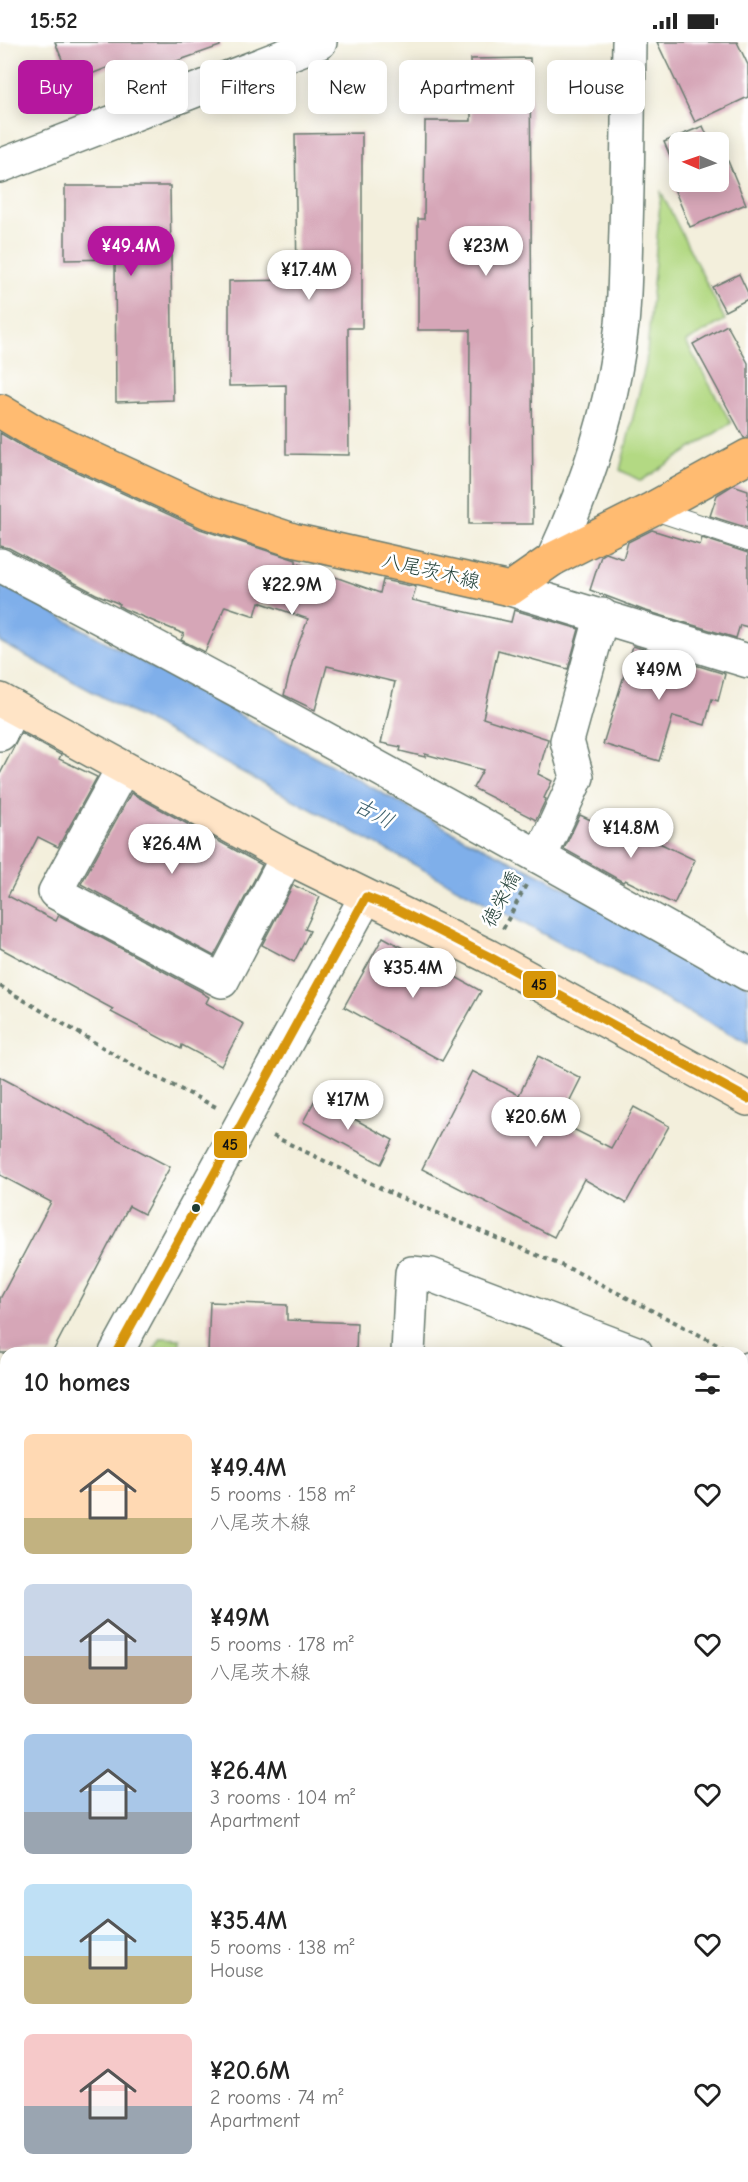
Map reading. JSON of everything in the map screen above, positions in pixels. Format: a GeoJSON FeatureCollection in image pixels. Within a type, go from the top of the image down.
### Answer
{"type":"FeatureCollection","features":[{"type":"Feature","properties":{"kind":"main road","name":"八尾茨木線"},"geometry":{"type":"LineString","coordinates":[[0,411],[35,432],[208,512],[293,540],[510,589]]}},
{"type":"Feature","properties":{"kind":"main road"},"geometry":{"type":"LineString","coordinates":[[510,589],[554,559],[748,456]]}},
{"type":"Feature","properties":{"kind":"street"},"geometry":{"type":"LineString","coordinates":[[0,166],[320,42]]}},
{"type":"Feature","properties":{"kind":"street"},"geometry":{"type":"LineString","coordinates":[[554,559],[586,479],[599,435],[619,346],[625,255],[629,42]]}},
{"type":"Feature","properties":{"kind":"street"},"geometry":{"type":"LineString","coordinates":[[0,565],[173,655],[748,974]]}},
{"type":"Feature","properties":{"kind":"street"},"geometry":{"type":"LineString","coordinates":[[510,589],[748,661]]}},
{"type":"Feature","properties":{"kind":"street"},"geometry":{"type":"LineString","coordinates":[[540,857],[577,777],[567,741],[602,615]]}},
{"type":"Feature","properties":{"kind":"street"},"geometry":{"type":"LineString","coordinates":[[4,714],[123,768],[366,897],[394,908],[488,956],[748,1099]]}},
{"type":"Feature","properties":{"kind":"street"},"geometry":{"type":"LineString","coordinates":[[123,768],[55,892],[222,981],[287,856]]}},
{"type":"Feature","properties":{"kind":"street"},"geometry":{"type":"LineString","coordinates":[[119,1347],[366,897]]}},
{"type":"Feature","properties":{"kind":"street"},"geometry":{"type":"LineString","coordinates":[[408,1347],[412,1273],[431,1275],[620,1347]]}},
{"type":"Feature","properties":{"kind":"lane"},"geometry":{"type":"LineString","coordinates":[[652,509],[748,541]]}},
{"type":"Feature","properties":{"kind":"path","name":"徳栄橋"},"geometry":{"type":"LineString","coordinates":[[488,956],[540,857]]}},
{"type":"Feature","properties":{"kind":"path"},"geometry":{"type":"LineString","coordinates":[[0,986],[134,1066],[243,1121],[397,1196],[577,1272],[716,1347]]}},
{"type":"Feature","properties":{"kind":"green space"},"geometry":{"type":"Polygon","coordinates":[[[661,192],[725,320],[686,342],[731,423],[641,481],[620,470],[646,364],[661,192]]]}},
{"type":"Feature","properties":{"kind":"green space"},"geometry":{"type":"Polygon","coordinates":[[[161,1338],[180,1339],[179,1347],[156,1347],[161,1338]]]}},
{"type":"Feature","properties":{"kind":"water","name":"古川"},"geometry":{"type":"Polygon","coordinates":[[[0,584],[466,839],[545,877],[748,986],[748,1044],[0,642],[0,584]]]}},
{"type":"Feature","properties":{"kind":"building"},"geometry":{"type":"Polygon","coordinates":[[[55,42],[220,42],[220,46],[180,60],[105,60],[105,69],[93,73],[93,60],[62,60],[55,42]]]}},
{"type":"Feature","properties":{"kind":"building"},"geometry":{"type":"Polygon","coordinates":[[[657,42],[737,42],[748,65],[748,97],[695,122],[657,42]]]}},
{"type":"Feature","properties":{"kind":"building"},"geometry":{"type":"Polygon","coordinates":[[[530,58],[530,60],[471,60],[530,58]]]}},
{"type":"Feature","properties":{"kind":"building"},"geometry":{"type":"Polygon","coordinates":[[[471,114],[530,114],[533,524],[469,524],[470,330],[418,330],[418,219],[424,219],[425,121],[471,121],[471,114]]]}},
{"type":"Feature","properties":{"kind":"building"},"geometry":{"type":"Polygon","coordinates":[[[703,126],[706,132],[688,132],[703,126]]]}},
{"type":"Feature","properties":{"kind":"building"},"geometry":{"type":"Polygon","coordinates":[[[362,133],[362,328],[348,328],[349,455],[286,454],[286,385],[229,386],[229,281],[297,280],[295,134],[362,133]]]}},
{"type":"Feature","properties":{"kind":"building"},"geometry":{"type":"Polygon","coordinates":[[[669,140],[669,154],[664,142],[669,140]]]}},
{"type":"Feature","properties":{"kind":"building"},"geometry":{"type":"Polygon","coordinates":[[[729,163],[746,204],[690,227],[675,192],[729,192],[729,163]]]}},
{"type":"Feature","properties":{"kind":"building"},"geometry":{"type":"Polygon","coordinates":[[[65,186],[170,186],[173,400],[116,402],[115,259],[65,260],[65,186]]]}},
{"type":"Feature","properties":{"kind":"building"},"geometry":{"type":"Polygon","coordinates":[[[739,274],[748,293],[748,299],[725,311],[712,287],[739,274]]]}},
{"type":"Feature","properties":{"kind":"building"},"geometry":{"type":"Polygon","coordinates":[[[727,325],[748,363],[748,437],[744,438],[693,344],[727,325]]]}},
{"type":"Feature","properties":{"kind":"building"},"geometry":{"type":"Polygon","coordinates":[[[0,433],[27,449],[200,529],[296,560],[296,563],[380,593],[383,580],[416,587],[412,600],[511,622],[514,610],[579,629],[568,669],[498,650],[483,718],[548,739],[538,774],[552,781],[536,820],[473,788],[483,770],[425,754],[425,757],[400,751],[401,747],[381,743],[395,682],[327,666],[315,710],[284,695],[295,653],[308,619],[259,602],[255,616],[225,606],[205,652],[181,640],[184,634],[124,609],[119,606],[120,604],[96,594],[9,548],[0,546],[0,433]]]}},
{"type":"Feature","properties":{"kind":"building"},"geometry":{"type":"Polygon","coordinates":[[[733,485],[748,490],[748,528],[710,516],[717,495],[733,485]]]}},
{"type":"Feature","properties":{"kind":"building"},"geometry":{"type":"Polygon","coordinates":[[[652,530],[700,545],[702,538],[748,553],[748,627],[740,625],[736,638],[643,610],[590,590],[601,556],[606,553],[623,559],[628,542],[652,530]]]}},
{"type":"Feature","properties":{"kind":"building"},"geometry":{"type":"Polygon","coordinates":[[[633,646],[725,674],[718,701],[712,699],[705,725],[673,716],[659,761],[603,744],[633,646]]]}},
{"type":"Feature","properties":{"kind":"building"},"geometry":{"type":"Polygon","coordinates":[[[21,733],[61,755],[59,759],[97,777],[58,847],[38,837],[8,896],[56,921],[59,915],[202,992],[209,997],[206,1003],[244,1024],[221,1066],[182,1045],[181,1049],[111,1012],[113,1009],[0,948],[0,774],[21,733]]]}},
{"type":"Feature","properties":{"kind":"building"},"geometry":{"type":"Polygon","coordinates":[[[131,793],[262,865],[214,956],[81,884],[131,793]]]}},
{"type":"Feature","properties":{"kind":"building"},"geometry":{"type":"Polygon","coordinates":[[[580,815],[627,837],[628,834],[646,843],[649,838],[695,860],[674,904],[625,880],[623,882],[564,849],[580,815]]]}},
{"type":"Feature","properties":{"kind":"building"},"geometry":{"type":"Polygon","coordinates":[[[293,885],[320,897],[305,929],[310,931],[294,962],[262,945],[293,885]]]}},
{"type":"Feature","properties":{"kind":"building"},"geometry":{"type":"Polygon","coordinates":[[[383,937],[481,991],[442,1061],[344,1007],[383,937]]]}},
{"type":"Feature","properties":{"kind":"building"},"geometry":{"type":"Polygon","coordinates":[[[538,1056],[581,1078],[559,1122],[611,1148],[634,1107],[669,1126],[626,1203],[584,1179],[554,1237],[422,1169],[472,1071],[519,1095],[538,1056]]]}},
{"type":"Feature","properties":{"kind":"building"},"geometry":{"type":"Polygon","coordinates":[[[0,1077],[170,1167],[144,1214],[129,1206],[55,1347],[0,1347],[0,1299],[51,1202],[0,1175],[0,1077]]]}},
{"type":"Feature","properties":{"kind":"building"},"geometry":{"type":"Polygon","coordinates":[[[316,1098],[393,1140],[381,1164],[303,1122],[316,1098]]]}},
{"type":"Feature","properties":{"kind":"building"},"geometry":{"type":"Polygon","coordinates":[[[210,1302],[287,1305],[287,1320],[357,1323],[356,1347],[208,1347],[210,1302]]]}},
{"type":"Feature","properties":{"kind":"transit line","name":"45"},"geometry":{"type":"LineString","coordinates":[[119,1347],[366,897],[394,908],[488,956],[748,1099]]}}]}
